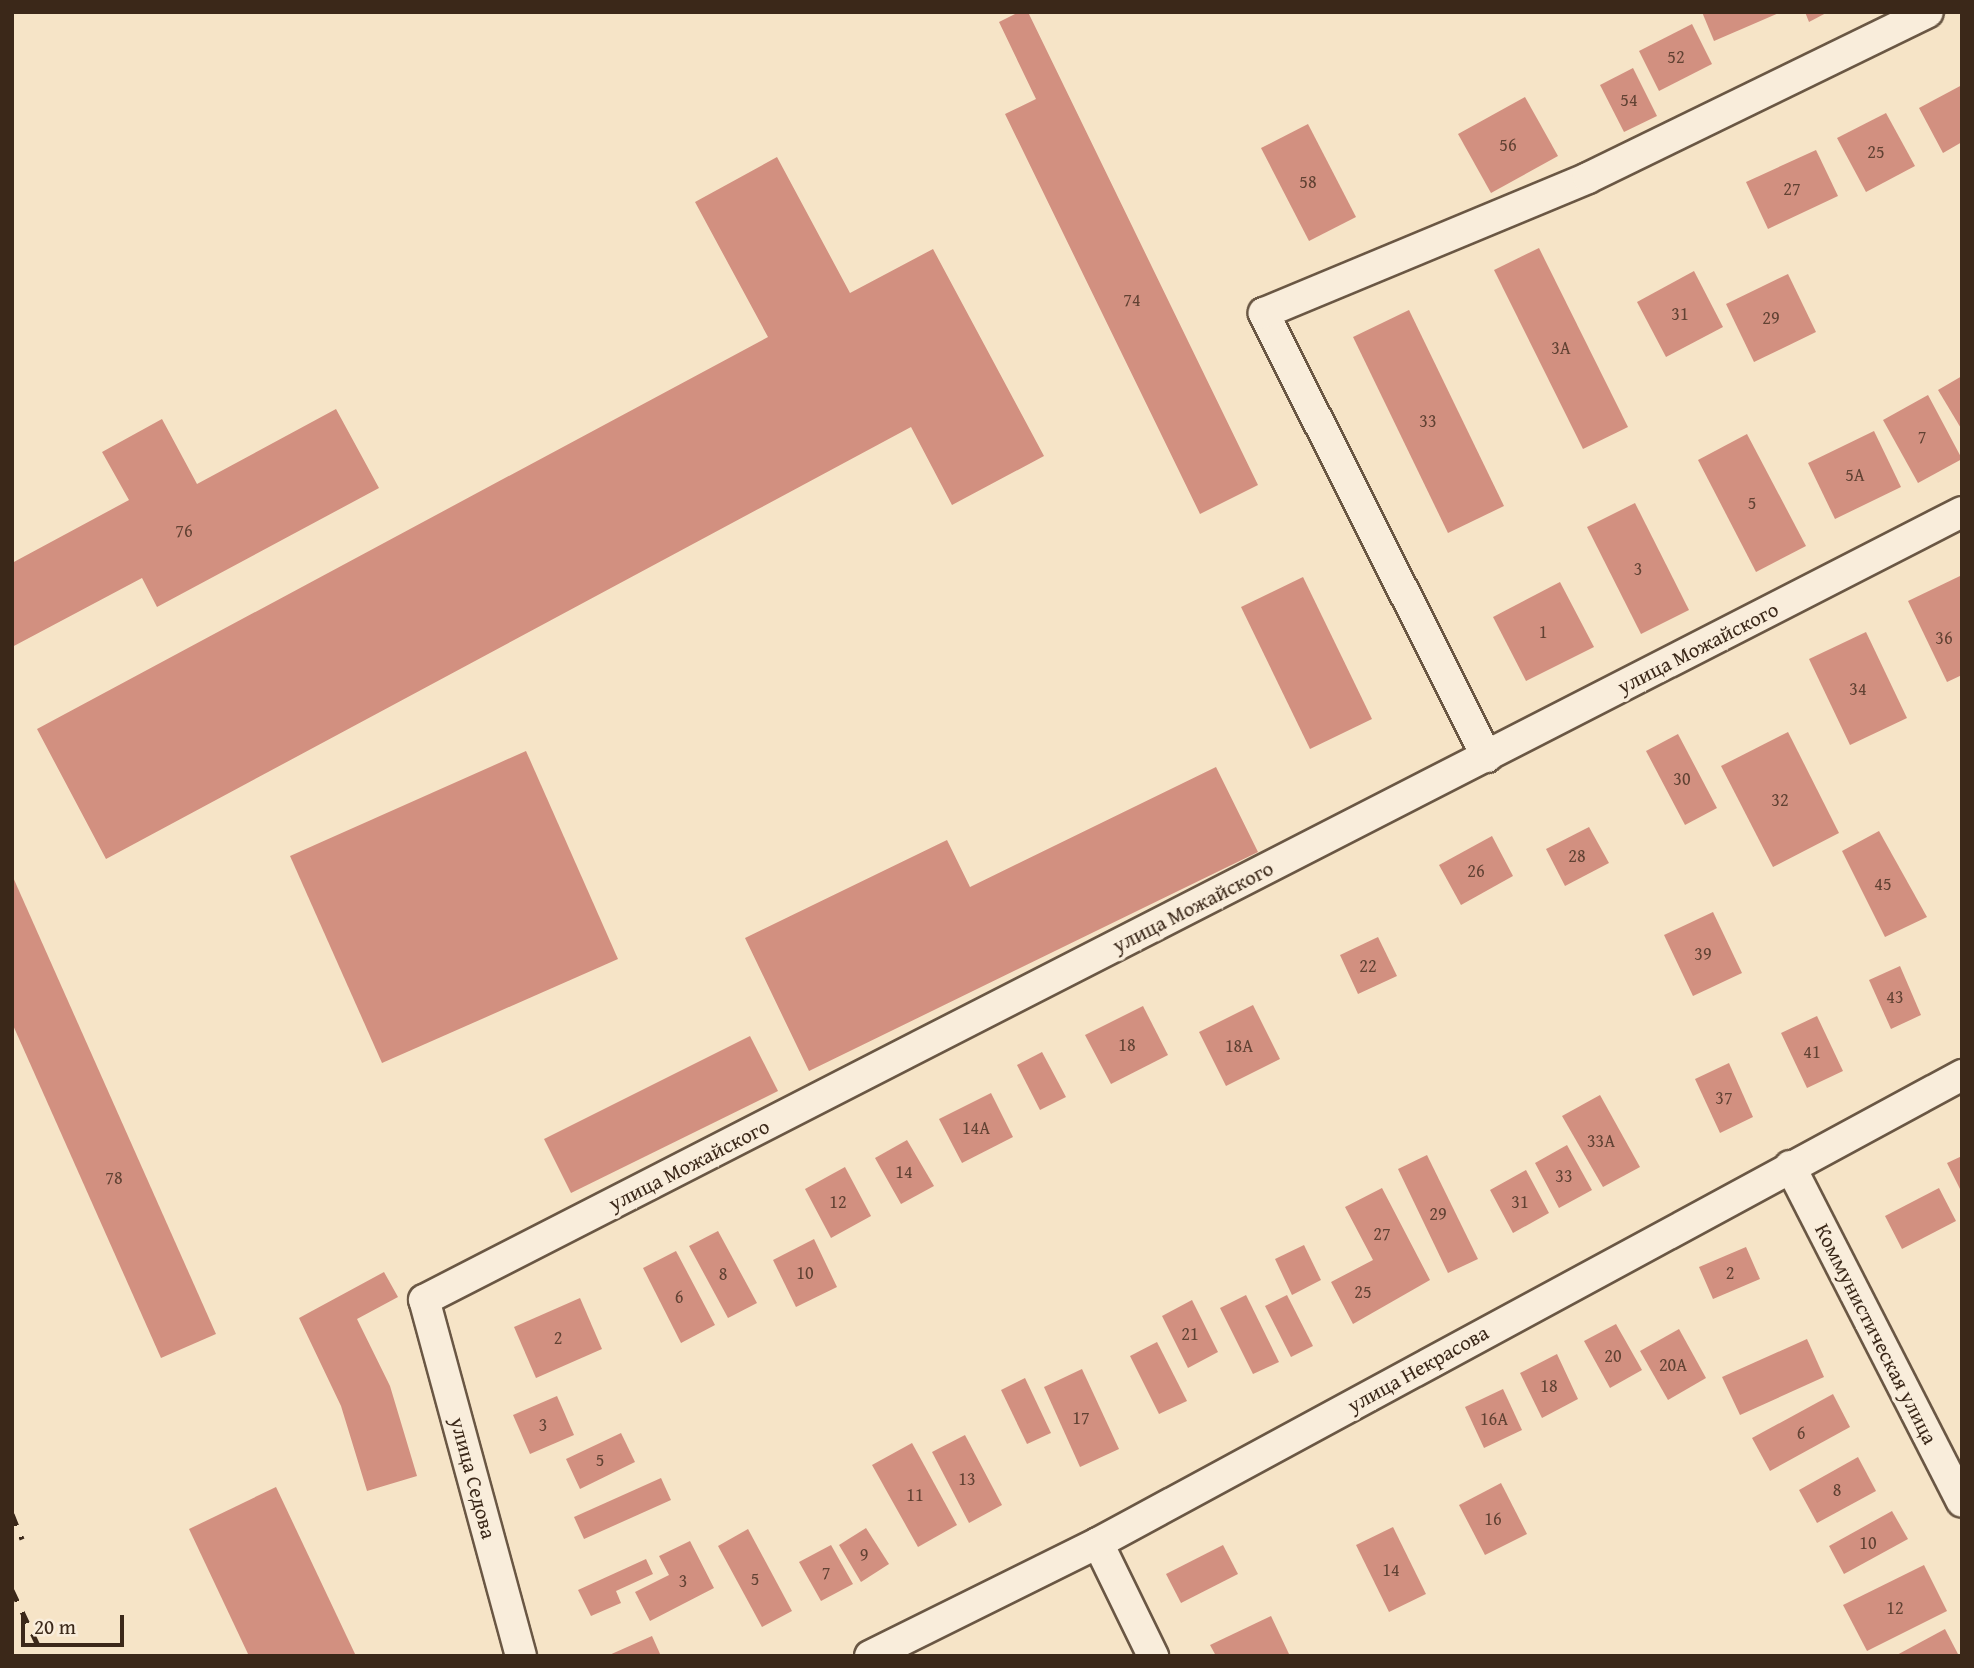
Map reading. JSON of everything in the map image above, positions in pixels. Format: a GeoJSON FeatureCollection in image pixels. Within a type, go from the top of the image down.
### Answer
{"type":"FeatureCollection","features":[{"type":"Feature","properties":{"kind":"street"},"geometry":{"type":"LineString","coordinates":[[1487,757],[1264,313],[1588,178],[1928,12]]}},
{"type":"Feature","properties":{"kind":"street","name":"улица Можайского"},"geometry":{"type":"LineString","coordinates":[[424,1300],[1962,512]]}},
{"type":"Feature","properties":{"kind":"street","name":"улица Некрасова"},"geometry":{"type":"LineString","coordinates":[[870,1656],[1098,1543],[1962,1075]]}},
{"type":"Feature","properties":{"kind":"street","name":"Коммунистическая улица"},"geometry":{"type":"LineString","coordinates":[[1790,1166],[1962,1503]]}},
{"type":"Feature","properties":{"kind":"street","name":"улица Седова"},"geometry":{"type":"LineString","coordinates":[[424,1300],[521,1656]]}},
{"type":"Feature","properties":{"kind":"street"},"geometry":{"type":"LineString","coordinates":[[1098,1543],[1153,1656]]}},
{"type":"Feature","properties":{"kind":"building"},"geometry":{"type":"Polygon","coordinates":[[[1019,12],[1028,12],[1258,485],[1200,514],[1005,114],[1036,99],[999,22],[1019,12]]]}},
{"type":"Feature","properties":{"kind":"building"},"geometry":{"type":"Polygon","coordinates":[[[1702,12],[1781,12],[1714,41],[1702,12]]]}},
{"type":"Feature","properties":{"kind":"building"},"geometry":{"type":"Polygon","coordinates":[[[1805,12],[1828,12],[1809,22],[1805,12]]]}},
{"type":"Feature","properties":{"kind":"building"},"geometry":{"type":"Polygon","coordinates":[[[1692,24],[1712,64],[1659,91],[1639,51],[1692,24]]]}},
{"type":"Feature","properties":{"kind":"building"},"geometry":{"type":"Polygon","coordinates":[[[1633,68],[1657,116],[1624,132],[1600,85],[1633,68]]]}},
{"type":"Feature","properties":{"kind":"building"},"geometry":{"type":"Polygon","coordinates":[[[1962,85],[1962,142],[1943,153],[1919,108],[1962,85]]]}},
{"type":"Feature","properties":{"kind":"building"},"geometry":{"type":"Polygon","coordinates":[[[1525,97],[1558,156],[1491,193],[1458,134],[1525,97]]]}},
{"type":"Feature","properties":{"kind":"building"},"geometry":{"type":"Polygon","coordinates":[[[1886,113],[1915,166],[1866,192],[1837,138],[1886,113]]]}},
{"type":"Feature","properties":{"kind":"building"},"geometry":{"type":"Polygon","coordinates":[[[1308,124],[1356,217],[1309,241],[1261,148],[1308,124]]]}},
{"type":"Feature","properties":{"kind":"building"},"geometry":{"type":"Polygon","coordinates":[[[1816,150],[1838,196],[1768,229],[1746,182],[1816,150]]]}},
{"type":"Feature","properties":{"kind":"building"},"geometry":{"type":"Polygon","coordinates":[[[777,157],[850,293],[933,249],[1044,456],[952,505],[911,427],[106,859],[37,729],[768,337],[695,202],[777,157]]]}},
{"type":"Feature","properties":{"kind":"building"},"geometry":{"type":"Polygon","coordinates":[[[1539,248],[1628,427],[1583,449],[1494,270],[1539,248]]]}},
{"type":"Feature","properties":{"kind":"building"},"geometry":{"type":"Polygon","coordinates":[[[1694,271],[1723,327],[1666,357],[1637,302],[1694,271]]]}},
{"type":"Feature","properties":{"kind":"building"},"geometry":{"type":"Polygon","coordinates":[[[1788,274],[1816,332],[1754,362],[1726,304],[1788,274]]]}},
{"type":"Feature","properties":{"kind":"building"},"geometry":{"type":"Polygon","coordinates":[[[1409,310],[1504,506],[1448,533],[1353,337],[1409,310]]]}},
{"type":"Feature","properties":{"kind":"building"},"geometry":{"type":"Polygon","coordinates":[[[1962,376],[1962,430],[1938,390],[1962,376]]]}},
{"type":"Feature","properties":{"kind":"building"},"geometry":{"type":"Polygon","coordinates":[[[1928,395],[1962,459],[1918,483],[1883,420],[1928,395]]]}},
{"type":"Feature","properties":{"kind":"building"},"geometry":{"type":"Polygon","coordinates":[[[336,409],[379,488],[157,607],[142,578],[12,647],[12,563],[129,500],[102,452],[162,419],[197,484],[336,409]]]}},
{"type":"Feature","properties":{"kind":"building"},"geometry":{"type":"Polygon","coordinates":[[[1874,431],[1901,487],[1835,519],[1808,463],[1874,431]]]}},
{"type":"Feature","properties":{"kind":"building"},"geometry":{"type":"Polygon","coordinates":[[[1747,434],[1806,546],[1756,572],[1698,460],[1747,434]]]}},
{"type":"Feature","properties":{"kind":"building"},"geometry":{"type":"Polygon","coordinates":[[[1635,503],[1689,610],[1641,634],[1587,527],[1635,503]]]}},
{"type":"Feature","properties":{"kind":"building"},"geometry":{"type":"Polygon","coordinates":[[[1960,576],[1962,675],[1947,682],[1908,601],[1960,576]]]}},
{"type":"Feature","properties":{"kind":"building"},"geometry":{"type":"Polygon","coordinates":[[[1303,577],[1372,719],[1310,749],[1241,607],[1303,577]]]}},
{"type":"Feature","properties":{"kind":"building"},"geometry":{"type":"Polygon","coordinates":[[[1560,582],[1594,647],[1526,681],[1493,617],[1560,582]]]}},
{"type":"Feature","properties":{"kind":"building"},"geometry":{"type":"Polygon","coordinates":[[[1866,632],[1907,718],[1850,745],[1809,659],[1866,632]]]}},
{"type":"Feature","properties":{"kind":"building"},"geometry":{"type":"Polygon","coordinates":[[[1788,732],[1839,833],[1773,867],[1721,766],[1788,732]]]}},
{"type":"Feature","properties":{"kind":"building"},"geometry":{"type":"Polygon","coordinates":[[[1678,734],[1717,808],[1685,825],[1646,751],[1678,734]]]}},
{"type":"Feature","properties":{"kind":"building"},"geometry":{"type":"Polygon","coordinates":[[[526,751],[618,959],[382,1063],[290,856],[526,751]]]}},
{"type":"Feature","properties":{"kind":"building"},"geometry":{"type":"Polygon","coordinates":[[[1216,767],[1258,852],[809,1071],[745,938],[947,840],[970,887],[1216,767]]]}},
{"type":"Feature","properties":{"kind":"building"},"geometry":{"type":"Polygon","coordinates":[[[1589,827],[1609,863],[1565,886],[1546,849],[1589,827]]]}},
{"type":"Feature","properties":{"kind":"building"},"geometry":{"type":"Polygon","coordinates":[[[1879,831],[1927,917],[1885,937],[1842,851],[1879,831]]]}},
{"type":"Feature","properties":{"kind":"building"},"geometry":{"type":"Polygon","coordinates":[[[1492,836],[1513,876],[1461,905],[1439,865],[1492,836]]]}},
{"type":"Feature","properties":{"kind":"building"},"geometry":{"type":"Polygon","coordinates":[[[12,875],[216,1334],[161,1358],[12,1023],[12,875]]]}},
{"type":"Feature","properties":{"kind":"building"},"geometry":{"type":"Polygon","coordinates":[[[1713,912],[1742,973],[1693,996],[1664,935],[1713,912]]]}},
{"type":"Feature","properties":{"kind":"building"},"geometry":{"type":"Polygon","coordinates":[[[1378,937],[1397,976],[1358,994],[1340,955],[1378,937]]]}},
{"type":"Feature","properties":{"kind":"building"},"geometry":{"type":"Polygon","coordinates":[[[1900,966],[1921,1015],[1891,1029],[1869,980],[1900,966]]]}},
{"type":"Feature","properties":{"kind":"building"},"geometry":{"type":"Polygon","coordinates":[[[1253,1005],[1280,1059],[1226,1086],[1199,1032],[1253,1005]]]}},
{"type":"Feature","properties":{"kind":"building"},"geometry":{"type":"Polygon","coordinates":[[[1143,1006],[1168,1055],[1111,1084],[1085,1035],[1143,1006]]]}},
{"type":"Feature","properties":{"kind":"building"},"geometry":{"type":"Polygon","coordinates":[[[1817,1016],[1843,1071],[1807,1088],[1781,1033],[1817,1016]]]}},
{"type":"Feature","properties":{"kind":"building"},"geometry":{"type":"Polygon","coordinates":[[[750,1036],[778,1091],[571,1193],[544,1139],[750,1036]]]}},
{"type":"Feature","properties":{"kind":"building"},"geometry":{"type":"Polygon","coordinates":[[[1042,1052],[1066,1097],[1040,1110],[1017,1065],[1042,1052]]]}},
{"type":"Feature","properties":{"kind":"building"},"geometry":{"type":"Polygon","coordinates":[[[1729,1063],[1753,1117],[1720,1133],[1695,1079],[1729,1063]]]}},
{"type":"Feature","properties":{"kind":"building"},"geometry":{"type":"Polygon","coordinates":[[[991,1093],[1013,1137],[962,1163],[939,1119],[991,1093]]]}},
{"type":"Feature","properties":{"kind":"building"},"geometry":{"type":"Polygon","coordinates":[[[1600,1095],[1640,1167],[1603,1187],[1562,1116],[1600,1095]]]}},
{"type":"Feature","properties":{"kind":"building"},"geometry":{"type":"Polygon","coordinates":[[[907,1140],[934,1186],[901,1204],[875,1158],[907,1140]]]}},
{"type":"Feature","properties":{"kind":"building"},"geometry":{"type":"Polygon","coordinates":[[[1567,1145],[1592,1190],[1559,1208],[1535,1163],[1567,1145]]]}},
{"type":"Feature","properties":{"kind":"building"},"geometry":{"type":"Polygon","coordinates":[[[1427,1155],[1478,1259],[1448,1273],[1398,1169],[1427,1155]]]}},
{"type":"Feature","properties":{"kind":"building"},"geometry":{"type":"Polygon","coordinates":[[[1962,1156],[1962,1193],[1947,1163],[1962,1156]]]}},
{"type":"Feature","properties":{"kind":"building"},"geometry":{"type":"Polygon","coordinates":[[[845,1167],[871,1216],[831,1238],[805,1189],[845,1167]]]}},
{"type":"Feature","properties":{"kind":"building"},"geometry":{"type":"Polygon","coordinates":[[[1526,1170],[1549,1213],[1513,1233],[1490,1190],[1526,1170]]]}},
{"type":"Feature","properties":{"kind":"building"},"geometry":{"type":"Polygon","coordinates":[[[1382,1188],[1430,1280],[1353,1324],[1331,1282],[1373,1260],[1345,1207],[1382,1188]]]}},
{"type":"Feature","properties":{"kind":"building"},"geometry":{"type":"Polygon","coordinates":[[[1939,1188],[1956,1221],[1902,1249],[1885,1216],[1939,1188]]]}},
{"type":"Feature","properties":{"kind":"building"},"geometry":{"type":"Polygon","coordinates":[[[718,1231],[757,1303],[728,1318],[689,1246],[718,1231]]]}},
{"type":"Feature","properties":{"kind":"building"},"geometry":{"type":"Polygon","coordinates":[[[814,1239],[837,1287],[796,1307],[773,1260],[814,1239]]]}},
{"type":"Feature","properties":{"kind":"building"},"geometry":{"type":"Polygon","coordinates":[[[1304,1245],[1321,1280],[1292,1295],[1275,1259],[1304,1245]]]}},
{"type":"Feature","properties":{"kind":"building"},"geometry":{"type":"Polygon","coordinates":[[[1746,1247],[1760,1279],[1713,1299],[1699,1267],[1746,1247]]]}},
{"type":"Feature","properties":{"kind":"building"},"geometry":{"type":"Polygon","coordinates":[[[676,1251],[715,1325],[681,1343],[643,1268],[676,1251]]]}},
{"type":"Feature","properties":{"kind":"building"},"geometry":{"type":"Polygon","coordinates":[[[384,1272],[398,1297],[357,1319],[390,1386],[417,1476],[367,1491],[341,1406],[299,1318],[384,1272]]]}},
{"type":"Feature","properties":{"kind":"building"},"geometry":{"type":"Polygon","coordinates":[[[1246,1295],[1279,1362],[1253,1374],[1220,1308],[1246,1295]]]}},
{"type":"Feature","properties":{"kind":"building"},"geometry":{"type":"Polygon","coordinates":[[[1287,1295],[1313,1346],[1291,1357],[1265,1306],[1287,1295]]]}},
{"type":"Feature","properties":{"kind":"building"},"geometry":{"type":"Polygon","coordinates":[[[580,1298],[602,1349],[536,1378],[514,1327],[580,1298]]]}},
{"type":"Feature","properties":{"kind":"building"},"geometry":{"type":"Polygon","coordinates":[[[1192,1300],[1218,1352],[1188,1368],[1162,1316],[1192,1300]]]}},
{"type":"Feature","properties":{"kind":"building"},"geometry":{"type":"Polygon","coordinates":[[[1616,1324],[1642,1370],[1610,1388],[1584,1341],[1616,1324]]]}},
{"type":"Feature","properties":{"kind":"building"},"geometry":{"type":"Polygon","coordinates":[[[1679,1329],[1706,1378],[1668,1400],[1640,1351],[1679,1329]]]}},
{"type":"Feature","properties":{"kind":"building"},"geometry":{"type":"Polygon","coordinates":[[[1807,1339],[1824,1377],[1740,1415],[1722,1377],[1807,1339]]]}},
{"type":"Feature","properties":{"kind":"building"},"geometry":{"type":"Polygon","coordinates":[[[1157,1342],[1187,1401],[1159,1414],[1130,1356],[1157,1342]]]}},
{"type":"Feature","properties":{"kind":"building"},"geometry":{"type":"Polygon","coordinates":[[[1557,1354],[1578,1399],[1542,1418],[1520,1373],[1557,1354]]]}},
{"type":"Feature","properties":{"kind":"building"},"geometry":{"type":"Polygon","coordinates":[[[1082,1369],[1119,1449],[1080,1467],[1044,1387],[1082,1369]]]}},
{"type":"Feature","properties":{"kind":"building"},"geometry":{"type":"Polygon","coordinates":[[[1025,1378],[1051,1433],[1027,1444],[1001,1390],[1025,1378]]]}},
{"type":"Feature","properties":{"kind":"building"},"geometry":{"type":"Polygon","coordinates":[[[1503,1389],[1522,1430],[1484,1448],[1465,1407],[1503,1389]]]}},
{"type":"Feature","properties":{"kind":"building"},"geometry":{"type":"Polygon","coordinates":[[[1833,1394],[1850,1427],[1770,1471],[1752,1438],[1833,1394]]]}},
{"type":"Feature","properties":{"kind":"building"},"geometry":{"type":"Polygon","coordinates":[[[557,1396],[574,1435],[530,1454],[513,1415],[557,1396]]]}},
{"type":"Feature","properties":{"kind":"building"},"geometry":{"type":"Polygon","coordinates":[[[621,1433],[635,1462],[580,1489],[566,1459],[621,1433]]]}},
{"type":"Feature","properties":{"kind":"building"},"geometry":{"type":"Polygon","coordinates":[[[965,1435],[1002,1505],[969,1523],[932,1452],[965,1435]]]}},
{"type":"Feature","properties":{"kind":"building"},"geometry":{"type":"Polygon","coordinates":[[[912,1443],[957,1525],[918,1547],[872,1465],[912,1443]]]}},
{"type":"Feature","properties":{"kind":"building"},"geometry":{"type":"Polygon","coordinates":[[[1858,1457],[1876,1491],[1817,1523],[1799,1490],[1858,1457]]]}},
{"type":"Feature","properties":{"kind":"building"},"geometry":{"type":"Polygon","coordinates":[[[661,1478],[671,1500],[584,1539],[574,1517],[661,1478]]]}},
{"type":"Feature","properties":{"kind":"building"},"geometry":{"type":"Polygon","coordinates":[[[1501,1483],[1527,1534],[1485,1555],[1459,1505],[1501,1483]]]}},
{"type":"Feature","properties":{"kind":"building"},"geometry":{"type":"Polygon","coordinates":[[[276,1487],[356,1656],[249,1656],[189,1529],[276,1487]]]}},
{"type":"Feature","properties":{"kind":"building"},"geometry":{"type":"Polygon","coordinates":[[[1892,1511],[1908,1539],[1844,1574],[1829,1546],[1892,1511]]]}},
{"type":"Feature","properties":{"kind":"building"},"geometry":{"type":"Polygon","coordinates":[[[1393,1527],[1426,1594],[1389,1612],[1356,1545],[1393,1527]]]}},
{"type":"Feature","properties":{"kind":"building"},"geometry":{"type":"Polygon","coordinates":[[[866,1528],[889,1564],[861,1582],[839,1545],[866,1528]]]}},
{"type":"Feature","properties":{"kind":"building"},"geometry":{"type":"Polygon","coordinates":[[[748,1529],[792,1611],[762,1627],[718,1546],[748,1529]]]}},
{"type":"Feature","properties":{"kind":"building"},"geometry":{"type":"Polygon","coordinates":[[[690,1541],[714,1588],[650,1621],[635,1592],[669,1575],[659,1556],[690,1541]]]}},
{"type":"Feature","properties":{"kind":"building"},"geometry":{"type":"Polygon","coordinates":[[[831,1545],[853,1584],[821,1601],[799,1562],[831,1545]]]}},
{"type":"Feature","properties":{"kind":"building"},"geometry":{"type":"Polygon","coordinates":[[[1223,1545],[1238,1574],[1181,1603],[1166,1574],[1223,1545]]]}},
{"type":"Feature","properties":{"kind":"building"},"geometry":{"type":"Polygon","coordinates":[[[646,1559],[653,1574],[616,1591],[621,1603],[591,1616],[578,1590],[646,1559]]]}},
{"type":"Feature","properties":{"kind":"building"},"geometry":{"type":"Polygon","coordinates":[[[1924,1565],[1947,1611],[1867,1651],[1843,1605],[1924,1565]]]}},
{"type":"Feature","properties":{"kind":"building"},"geometry":{"type":"Polygon","coordinates":[[[1271,1616],[1289,1654],[1216,1656],[1210,1645],[1271,1616]]]}},
{"type":"Feature","properties":{"kind":"building"},"geometry":{"type":"Polygon","coordinates":[[[1945,1629],[1959,1656],[1895,1656],[1945,1629]]]}},
{"type":"Feature","properties":{"kind":"building"},"geometry":{"type":"Polygon","coordinates":[[[652,1636],[661,1656],[607,1656],[652,1636]]]}},
{"type":"Feature","properties":{"kind":"railway"},"geometry":{"type":"LineString","coordinates":[[12,1514],[22,1539]]}},
{"type":"Feature","properties":{"kind":"railway"},"geometry":{"type":"LineString","coordinates":[[12,1590],[43,1656]]}}]}
